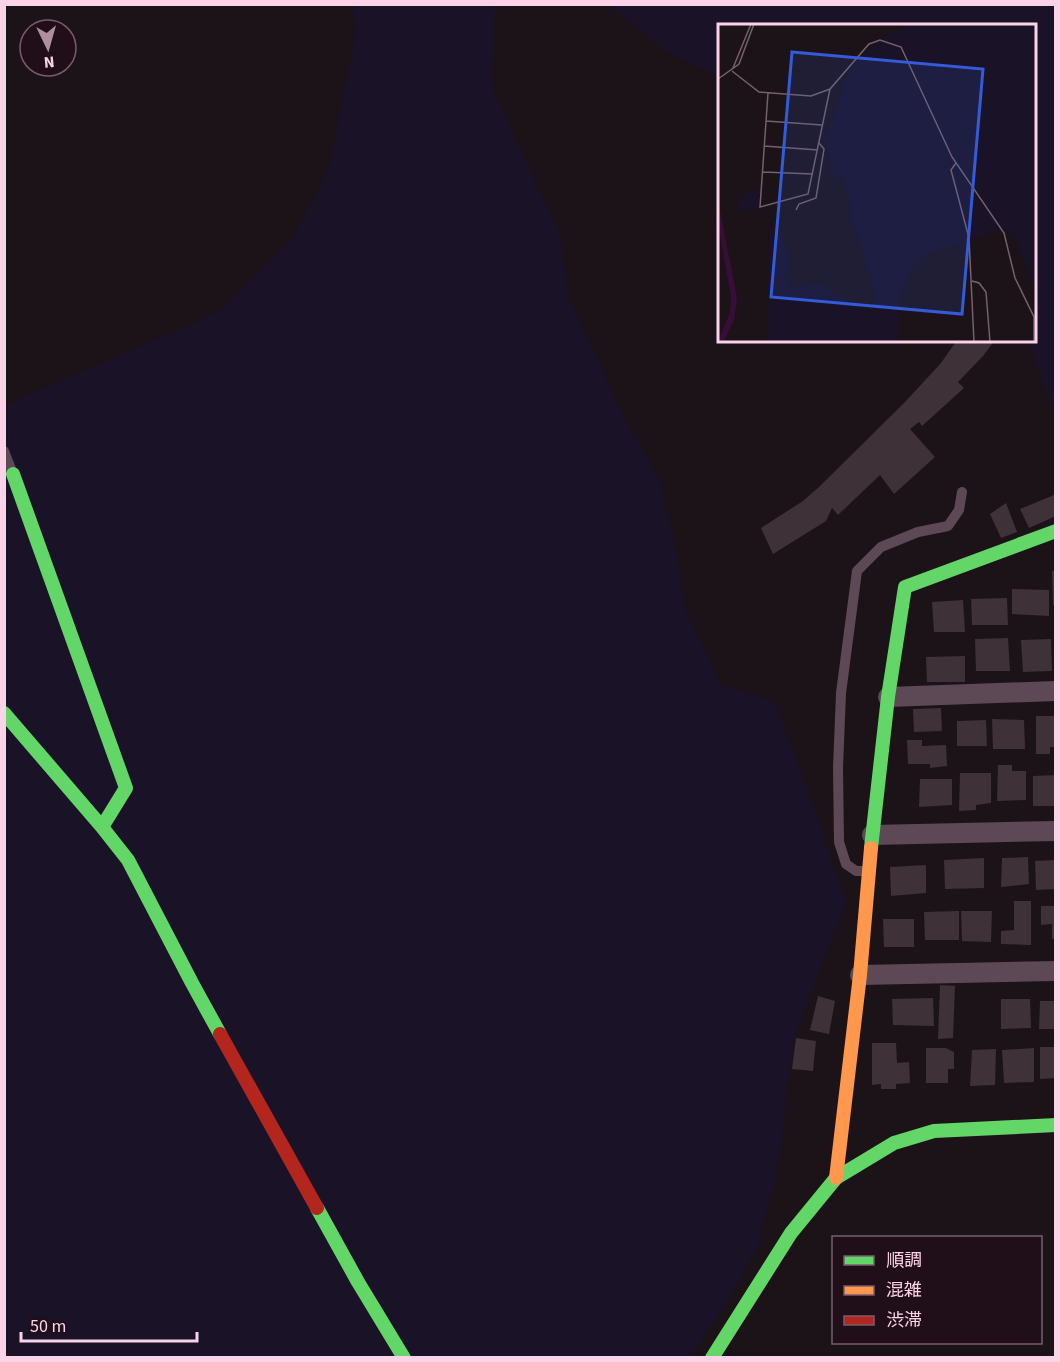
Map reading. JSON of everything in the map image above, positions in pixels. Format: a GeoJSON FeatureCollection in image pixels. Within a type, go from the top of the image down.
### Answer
{"type":"FeatureCollection","features":[{"type":"Feature","properties":{"kind":"street"},"geometry":{"type":"LineString","coordinates":[[13,474],[126,788],[102,827]]}},
{"type":"Feature","properties":{"kind":"street"},"geometry":{"type":"LineString","coordinates":[[836,1178],[860,975],[872,835],[888,697],[905,587],[1056,531]]}},
{"type":"Feature","properties":{"kind":"street"},"geometry":{"type":"LineString","coordinates":[[888,697],[1056,691]]}},
{"type":"Feature","properties":{"kind":"street"},"geometry":{"type":"LineString","coordinates":[[4,713],[128,860],[192,983],[358,1282],[404,1358]]}},
{"type":"Feature","properties":{"kind":"street"},"geometry":{"type":"LineString","coordinates":[[872,835],[1056,831]]}},
{"type":"Feature","properties":{"kind":"street"},"geometry":{"type":"LineString","coordinates":[[860,975],[1056,971]]}},
{"type":"Feature","properties":{"kind":"street"},"geometry":{"type":"LineString","coordinates":[[712,1358],[791,1233],[836,1178],[894,1143],[934,1131],[1056,1125]]}},
{"type":"Feature","properties":{"kind":"lane"},"geometry":{"type":"LineString","coordinates":[[4,451],[13,474]]}},
{"type":"Feature","properties":{"kind":"lane"},"geometry":{"type":"LineString","coordinates":[[869,871],[856,871],[846,864],[839,842],[838,768],[841,693],[857,571],[881,547],[918,532],[948,526],[959,510],[962,492]]}},
{"type":"Feature","properties":{"kind":"shaded area"},"geometry":{"type":"Polygon","coordinates":[[[353,5],[495,5],[491,86],[561,237],[568,297],[622,413],[660,482],[674,539],[685,608],[720,684],[774,701],[814,807],[846,902],[793,1040],[777,1176],[758,1247],[717,1318],[689,1357],[5,1357],[4,407],[219,312],[296,233],[329,169],[356,34],[353,5]]]}},
{"type":"Feature","properties":{"kind":"shaded area"},"geometry":{"type":"Polygon","coordinates":[[[605,5],[1055,5],[1055,411],[1028,342],[1036,342],[1036,24],[718,24],[718,77],[662,49],[611,6],[605,5]]]}},
{"type":"Feature","properties":{"kind":"building"},"geometry":{"type":"Polygon","coordinates":[[[956,342],[994,342],[958,382],[964,388],[922,426],[919,422],[910,429],[935,457],[894,494],[880,475],[838,515],[832,508],[826,521],[773,554],[761,528],[803,501],[819,487],[941,363],[956,342]]]}},
{"type":"Feature","properties":{"kind":"building"},"geometry":{"type":"Polygon","coordinates":[[[1054,495],[1056,516],[1029,528],[1020,509],[1054,495]]]}},
{"type":"Feature","properties":{"kind":"building"},"geometry":{"type":"Polygon","coordinates":[[[1006,503],[1017,532],[1001,538],[990,514],[1006,503]]]}},
{"type":"Feature","properties":{"kind":"building"},"geometry":{"type":"Polygon","coordinates":[[[1052,571],[1056,571],[1056,605],[1053,605],[1052,571]]]}},
{"type":"Feature","properties":{"kind":"building"},"geometry":{"type":"Polygon","coordinates":[[[1012,589],[1049,590],[1049,616],[1012,614],[1012,589]]]}},
{"type":"Feature","properties":{"kind":"building"},"geometry":{"type":"Polygon","coordinates":[[[1007,598],[1008,625],[972,625],[971,599],[1007,598]]]}},
{"type":"Feature","properties":{"kind":"building"},"geometry":{"type":"Polygon","coordinates":[[[963,600],[965,632],[934,632],[932,602],[963,600]]]}},
{"type":"Feature","properties":{"kind":"building"},"geometry":{"type":"Polygon","coordinates":[[[1008,638],[1010,671],[976,671],[975,639],[1008,638]]]}},
{"type":"Feature","properties":{"kind":"building"},"geometry":{"type":"Polygon","coordinates":[[[1051,639],[1052,671],[1023,672],[1021,640],[1051,639]]]}},
{"type":"Feature","properties":{"kind":"building"},"geometry":{"type":"Polygon","coordinates":[[[965,656],[965,682],[927,682],[926,657],[965,656]]]}},
{"type":"Feature","properties":{"kind":"building"},"geometry":{"type":"Polygon","coordinates":[[[941,708],[942,731],[914,732],[913,709],[941,708]]]}},
{"type":"Feature","properties":{"kind":"building"},"geometry":{"type":"Polygon","coordinates":[[[1036,716],[1056,716],[1056,747],[1050,747],[1050,754],[1036,754],[1036,716]]]}},
{"type":"Feature","properties":{"kind":"building"},"geometry":{"type":"Polygon","coordinates":[[[992,719],[1024,720],[1025,749],[993,749],[992,719]]]}},
{"type":"Feature","properties":{"kind":"building"},"geometry":{"type":"Polygon","coordinates":[[[986,720],[987,746],[957,746],[957,721],[986,720]]]}},
{"type":"Feature","properties":{"kind":"building"},"geometry":{"type":"Polygon","coordinates":[[[907,740],[922,740],[922,746],[946,745],[947,766],[930,768],[930,764],[908,764],[907,740]]]}},
{"type":"Feature","properties":{"kind":"building"},"geometry":{"type":"Polygon","coordinates":[[[998,765],[1012,765],[1012,771],[1026,771],[1026,800],[997,801],[998,765]]]}},
{"type":"Feature","properties":{"kind":"building"},"geometry":{"type":"Polygon","coordinates":[[[960,773],[991,773],[991,803],[976,805],[976,810],[959,811],[960,773]]]}},
{"type":"Feature","properties":{"kind":"building"},"geometry":{"type":"Polygon","coordinates":[[[1056,775],[1056,806],[1033,806],[1033,776],[1056,775]]]}},
{"type":"Feature","properties":{"kind":"building"},"geometry":{"type":"Polygon","coordinates":[[[920,779],[952,779],[952,805],[919,807],[920,779]]]}},
{"type":"Feature","properties":{"kind":"building"},"geometry":{"type":"Polygon","coordinates":[[[1028,857],[1029,884],[1001,887],[1002,858],[1028,857]]]}},
{"type":"Feature","properties":{"kind":"building"},"geometry":{"type":"Polygon","coordinates":[[[984,858],[984,888],[945,889],[944,860],[984,858]]]}},
{"type":"Feature","properties":{"kind":"building"},"geometry":{"type":"Polygon","coordinates":[[[1056,860],[1056,889],[1036,890],[1035,861],[1056,860]]]}},
{"type":"Feature","properties":{"kind":"building"},"geometry":{"type":"Polygon","coordinates":[[[926,865],[926,893],[891,896],[890,867],[926,865]]]}},
{"type":"Feature","properties":{"kind":"building"},"geometry":{"type":"Polygon","coordinates":[[[1014,901],[1031,901],[1031,945],[1001,944],[1001,931],[1014,930],[1014,901]]]}},
{"type":"Feature","properties":{"kind":"building"},"geometry":{"type":"Polygon","coordinates":[[[1041,906],[1056,906],[1056,939],[1052,939],[1052,924],[1041,925],[1041,906]]]}},
{"type":"Feature","properties":{"kind":"building"},"geometry":{"type":"Polygon","coordinates":[[[959,911],[959,940],[925,940],[924,912],[959,911]]]}},
{"type":"Feature","properties":{"kind":"building"},"geometry":{"type":"Polygon","coordinates":[[[961,911],[992,911],[991,942],[962,941],[961,911]]]}},
{"type":"Feature","properties":{"kind":"building"},"geometry":{"type":"Polygon","coordinates":[[[883,919],[914,919],[914,947],[884,947],[883,919]]]}},
{"type":"Feature","properties":{"kind":"building"},"geometry":{"type":"Polygon","coordinates":[[[940,985],[955,986],[953,1038],[938,1039],[940,985]]]}},
{"type":"Feature","properties":{"kind":"building"},"geometry":{"type":"Polygon","coordinates":[[[818,996],[835,1001],[829,1034],[810,1030],[818,996]]]}},
{"type":"Feature","properties":{"kind":"building"},"geometry":{"type":"Polygon","coordinates":[[[933,998],[934,1026],[893,1025],[892,999],[933,998]]]}},
{"type":"Feature","properties":{"kind":"building"},"geometry":{"type":"Polygon","coordinates":[[[1001,999],[1030,999],[1031,1028],[1001,1029],[1001,999]]]}},
{"type":"Feature","properties":{"kind":"building"},"geometry":{"type":"Polygon","coordinates":[[[1040,1001],[1056,1001],[1056,1029],[1039,1029],[1040,1001]]]}},
{"type":"Feature","properties":{"kind":"building"},"geometry":{"type":"Polygon","coordinates":[[[796,1038],[816,1041],[813,1071],[792,1069],[796,1038]]]}},
{"type":"Feature","properties":{"kind":"building"},"geometry":{"type":"Polygon","coordinates":[[[872,1043],[896,1043],[897,1063],[909,1062],[910,1083],[896,1084],[896,1089],[881,1089],[881,1084],[872,1085],[872,1043]]]}},
{"type":"Feature","properties":{"kind":"building"},"geometry":{"type":"Polygon","coordinates":[[[1040,1047],[1056,1047],[1056,1078],[1040,1079],[1040,1047]]]}},
{"type":"Feature","properties":{"kind":"building"},"geometry":{"type":"Polygon","coordinates":[[[926,1048],[946,1048],[954,1052],[954,1069],[948,1069],[948,1083],[926,1083],[926,1048]]]}},
{"type":"Feature","properties":{"kind":"building"},"geometry":{"type":"Polygon","coordinates":[[[1034,1048],[1034,1082],[1004,1083],[1002,1050],[1034,1048]]]}},
{"type":"Feature","properties":{"kind":"building"},"geometry":{"type":"Polygon","coordinates":[[[996,1049],[995,1085],[970,1086],[972,1050],[996,1049]]]}},
{"type":"Feature","properties":{"kind":"traffic: fast"},"geometry":{"type":"LineString","coordinates":[[13,474],[126,788],[102,827]]}},
{"type":"Feature","properties":{"kind":"traffic: fast"},"geometry":{"type":"LineString","coordinates":[[871,848],[888,697],[905,587],[1056,531]]}},
{"type":"Feature","properties":{"kind":"traffic: fast"},"geometry":{"type":"LineString","coordinates":[[4,713],[128,860],[220,1034]]}},
{"type":"Feature","properties":{"kind":"traffic: fast"},"geometry":{"type":"LineString","coordinates":[[712,1358],[791,1233],[836,1178],[894,1143],[934,1131],[1056,1125]]}},
{"type":"Feature","properties":{"kind":"traffic: fast"},"geometry":{"type":"LineString","coordinates":[[317,1208],[404,1358]]}},
{"type":"Feature","properties":{"kind":"traffic: slow"},"geometry":{"type":"LineString","coordinates":[[836,1178],[860,975],[871,848]]}},
{"type":"Feature","properties":{"kind":"traffic: jam"},"geometry":{"type":"LineString","coordinates":[[220,1034],[317,1208]]}}]}
